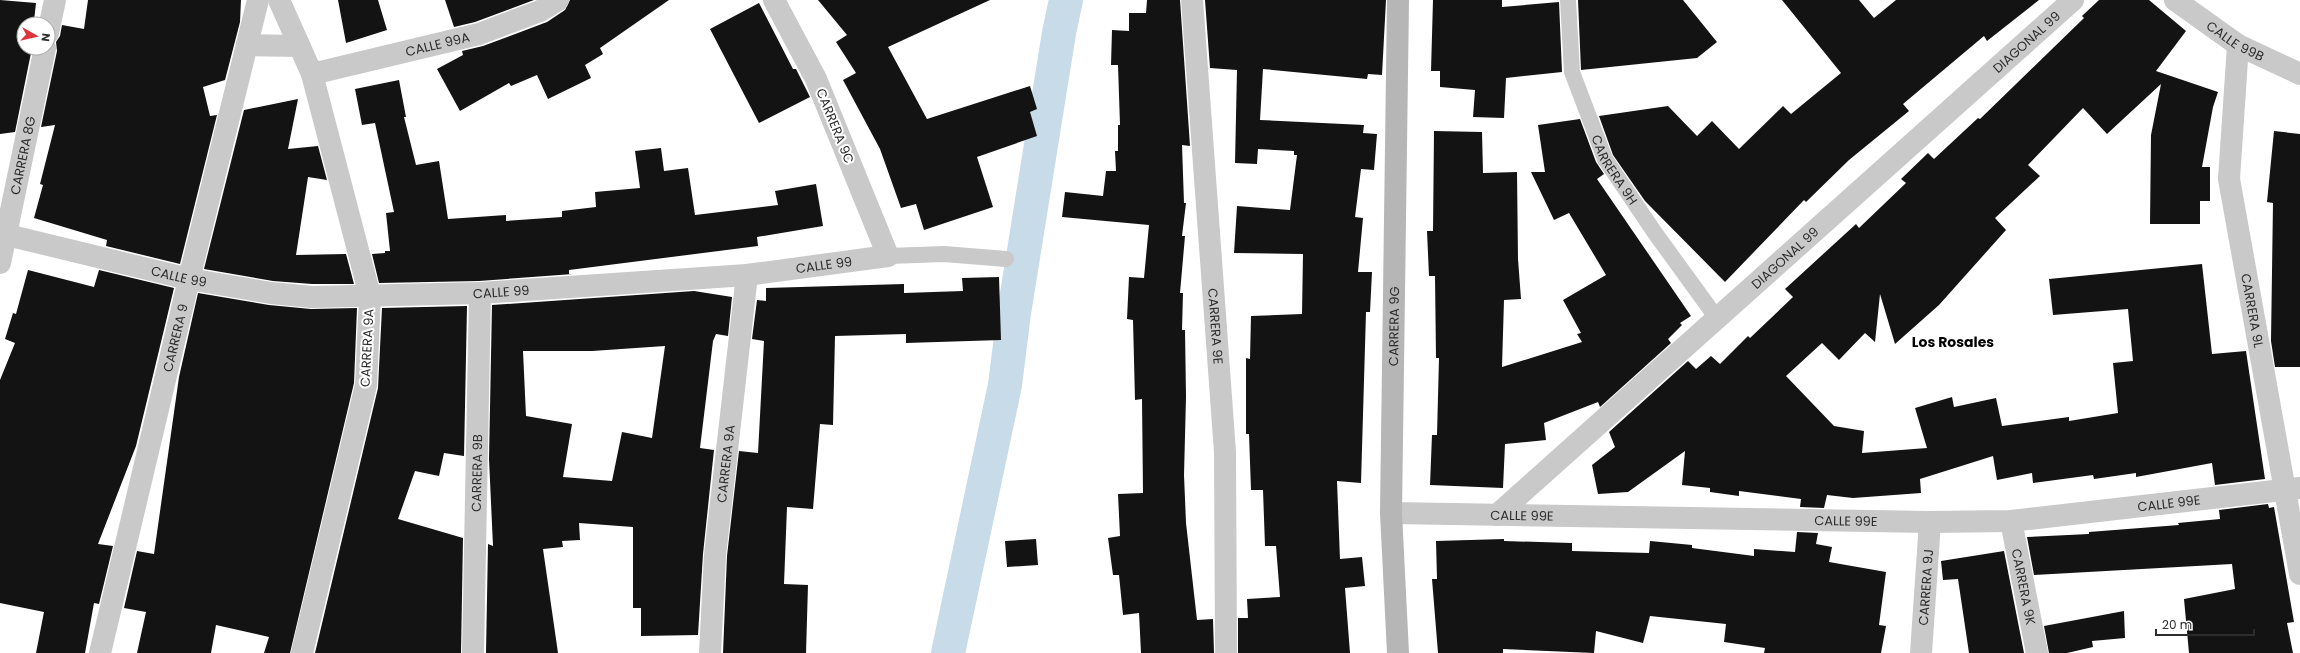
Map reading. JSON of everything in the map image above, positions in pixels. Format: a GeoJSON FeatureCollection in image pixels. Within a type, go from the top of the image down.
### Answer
{"type":"FeatureCollection","features":[{"type":"Feature","properties":{"kind":"street"},"geometry":{"type":"LineString","coordinates":[[52,16],[55,0]]}},
{"type":"Feature","properties":{"kind":"street","name":"CARRERA 9"},"geometry":{"type":"LineString","coordinates":[[100,653],[188,279],[258,0]]}},
{"type":"Feature","properties":{"kind":"street","name":"CARRERA 9A"},"geometry":{"type":"LineString","coordinates":[[279,0],[312,74],[370,296],[366,385],[302,653]]}},
{"type":"Feature","properties":{"kind":"street","name":"CALLE 99A"},"geometry":{"type":"LineString","coordinates":[[312,74],[480,34],[540,11],[558,0]]}},
{"type":"Feature","properties":{"kind":"street","name":"CARRERA 9C"},"geometry":{"type":"LineString","coordinates":[[774,0],[816,79],[888,256]]}},
{"type":"Feature","properties":{"kind":"street","name":"CARRERA 9E"},"geometry":{"type":"LineString","coordinates":[[1192,0],[1225,452],[1226,653]]}},
{"type":"Feature","properties":{"kind":"street","name":"CARRERA 9G"},"geometry":{"type":"LineString","coordinates":[[1398,0],[1391,513],[1398,653]]}},
{"type":"Feature","properties":{"kind":"street","name":"DIAGONAL 99"},"geometry":{"type":"LineString","coordinates":[[1497,515],[1716,317],[2074,0]]}},
{"type":"Feature","properties":{"kind":"street","name":"CALLE 99B"},"geometry":{"type":"LineString","coordinates":[[2176,0],[2238,45],[2300,74]]}},
{"type":"Feature","properties":{"kind":"street"},"geometry":{"type":"LineString","coordinates":[[247,45],[299,46]]}},
{"type":"Feature","properties":{"kind":"street","name":"CARRERA 9L"},"geometry":{"type":"LineString","coordinates":[[2238,45],[2229,178],[2292,489],[2300,574]]}},
{"type":"Feature","properties":{"kind":"street","name":"CARRERA 8G"},"geometry":{"type":"LineString","coordinates":[[0,263],[3,236],[43,56]]}},
{"type":"Feature","properties":{"kind":"street","name":"CALLE 99"},"geometry":{"type":"LineString","coordinates":[[3,236],[188,279],[271,293],[305,297],[480,293],[746,275],[888,256]]}},
{"type":"Feature","properties":{"kind":"street","name":"CARRERA 9A"},"geometry":{"type":"LineString","coordinates":[[710,653],[715,555],[746,275]]}},
{"type":"Feature","properties":{"kind":"street","name":"CARRERA 9B"},"geometry":{"type":"LineString","coordinates":[[473,653],[480,293]]}},
{"type":"Feature","properties":{"kind":"street","name":"CALLE 99E"},"geometry":{"type":"LineString","coordinates":[[1391,513],[1930,522],[2011,521],[2292,489]]}},
{"type":"Feature","properties":{"kind":"street","name":"CARRERA 9K"},"geometry":{"type":"LineString","coordinates":[[2011,521],[2037,653]]}},
{"type":"Feature","properties":{"kind":"street","name":"CARRERA 9J"},"geometry":{"type":"LineString","coordinates":[[1921,653],[1930,522]]}},
{"type":"Feature","properties":{"kind":"lane","name":"CARRERA 9H"},"geometry":{"type":"LineString","coordinates":[[1568,0],[1572,72],[1606,159],[1655,233],[1716,317]]}},
{"type":"Feature","properties":{"kind":"lane","name":"CALLE 99"},"geometry":{"type":"LineString","coordinates":[[888,256],[944,254],[1006,259]]}},
{"type":"Feature","properties":{"kind":"building"},"geometry":{"type":"Polygon","coordinates":[[[0,0],[36,3],[35,16],[16,16],[16,56],[30,56],[15,132],[0,134],[0,0]]]}},
{"type":"Feature","properties":{"kind":"building"},"geometry":{"type":"Polygon","coordinates":[[[88,0],[241,0],[240,22],[225,80],[203,87],[210,116],[217,115],[180,264],[106,246],[107,240],[34,218],[43,185],[40,184],[55,125],[41,127],[57,51],[56,42],[60,36],[62,25],[84,29],[88,0]]]}},
{"type":"Feature","properties":{"kind":"building"},"geometry":{"type":"Polygon","coordinates":[[[338,0],[378,0],[387,30],[346,43],[338,0]]]}},
{"type":"Feature","properties":{"kind":"building"},"geometry":{"type":"Polygon","coordinates":[[[445,0],[534,0],[475,22],[454,27],[445,0]]]}},
{"type":"Feature","properties":{"kind":"building"},"geometry":{"type":"Polygon","coordinates":[[[570,0],[669,0],[600,48],[603,54],[585,65],[591,78],[548,99],[537,75],[511,86],[509,83],[460,111],[437,69],[463,55],[462,51],[483,46],[547,22],[565,10],[570,0]]]}},
{"type":"Feature","properties":{"kind":"building"},"geometry":{"type":"Polygon","coordinates":[[[818,0],[990,0],[888,47],[927,119],[1030,86],[1037,109],[1030,112],[1037,136],[977,157],[993,207],[924,230],[916,204],[901,208],[880,149],[843,80],[856,73],[836,42],[847,35],[818,0]]]}},
{"type":"Feature","properties":{"kind":"building"},"geometry":{"type":"Polygon","coordinates":[[[1147,0],[1180,0],[1190,146],[1182,145],[1184,203],[1186,203],[1182,236],[1185,236],[1180,293],[1183,293],[1182,330],[1185,330],[1186,397],[1184,475],[1186,523],[1197,620],[1213,619],[1214,653],[1141,653],[1139,613],[1123,615],[1119,575],[1113,575],[1108,538],[1120,536],[1118,494],[1143,493],[1142,399],[1135,400],[1133,320],[1127,319],[1129,277],[1144,278],[1149,225],[1062,217],[1065,192],[1103,196],[1106,171],[1116,171],[1115,151],[1118,151],[1118,125],[1120,125],[1118,65],[1111,65],[1112,30],[1129,31],[1129,13],[1146,13],[1147,0]]]}},
{"type":"Feature","properties":{"kind":"building"},"geometry":{"type":"Polygon","coordinates":[[[1205,0],[1386,0],[1382,75],[1368,74],[1367,79],[1263,69],[1260,120],[1364,125],[1363,133],[1377,134],[1374,170],[1361,169],[1355,217],[1363,218],[1358,272],[1372,272],[1370,312],[1366,312],[1361,483],[1337,481],[1340,559],[1362,557],[1365,586],[1345,588],[1350,653],[1238,653],[1238,618],[1248,618],[1247,599],[1280,597],[1276,546],[1265,546],[1263,490],[1251,490],[1249,434],[1246,434],[1246,358],[1250,359],[1251,316],[1302,314],[1303,254],[1234,253],[1237,206],[1290,210],[1297,155],[1294,155],[1294,151],[1258,149],[1257,164],[1235,163],[1237,70],[1210,68],[1205,0]]]}},
{"type":"Feature","properties":{"kind":"building"},"geometry":{"type":"Polygon","coordinates":[[[1433,0],[1502,0],[1502,7],[1559,2],[1562,72],[1506,78],[1504,118],[1473,117],[1475,90],[1440,87],[1440,71],[1431,71],[1433,0]]]}},
{"type":"Feature","properties":{"kind":"building"},"geometry":{"type":"Polygon","coordinates":[[[1578,0],[1683,0],[1717,42],[1697,58],[1581,70],[1578,0]]]}},
{"type":"Feature","properties":{"kind":"building"},"geometry":{"type":"Polygon","coordinates":[[[1782,0],[1859,0],[1874,18],[1896,0],[2039,0],[1987,41],[1984,36],[1903,104],[1909,111],[1849,160],[1806,202],[1804,200],[1725,282],[1645,201],[1613,155],[1599,116],[1668,106],[1697,136],[1712,121],[1739,149],[1783,106],[1791,114],[1841,73],[1782,0]]]}},
{"type":"Feature","properties":{"kind":"building"},"geometry":{"type":"Polygon","coordinates":[[[2099,0],[2149,0],[2186,31],[2156,71],[2218,92],[2213,107],[2202,167],[2210,167],[2210,201],[2200,201],[2200,224],[2150,224],[2151,135],[2161,84],[2107,134],[2083,108],[2028,165],[2040,176],[1995,218],[2006,230],[1939,305],[1895,344],[1880,294],[1875,342],[1865,333],[1839,360],[1822,343],[1786,376],[1834,426],[1864,431],[1862,453],[1927,448],[1915,408],[1952,397],[1954,407],[1996,398],[2002,426],[2069,417],[2069,421],[2118,413],[2113,363],[2133,361],[2128,309],[2053,315],[2049,279],[2202,264],[2212,354],[2246,351],[2265,479],[2215,485],[2212,463],[2136,477],[2136,473],[2094,479],[2093,475],[2033,483],[2032,473],[1997,480],[1993,456],[1920,479],[1921,493],[1853,498],[1827,495],[1824,508],[1800,507],[1801,499],[1739,491],[1739,496],[1710,492],[1710,488],[1682,485],[1685,451],[1628,492],[1598,494],[1592,465],[1615,447],[1609,432],[1688,361],[1696,369],[1711,356],[1720,364],[1748,336],[1750,338],[1793,297],[1785,289],[1856,224],[1859,228],[1906,183],[1901,179],[1928,153],[1934,159],[1978,118],[1980,119],[2084,18],[2082,16],[2099,0]]]}},
{"type":"Feature","properties":{"kind":"building"},"geometry":{"type":"Polygon","coordinates":[[[759,3],[793,69],[796,69],[810,97],[759,123],[710,29],[759,3]]]}},
{"type":"Feature","properties":{"kind":"building"},"geometry":{"type":"Polygon","coordinates":[[[399,80],[406,117],[404,117],[416,165],[439,161],[448,219],[506,215],[506,221],[562,217],[562,211],[596,207],[595,192],[640,188],[635,151],[661,148],[664,171],[688,168],[695,215],[778,205],[775,191],[816,184],[823,226],[757,237],[758,246],[569,270],[569,274],[573,274],[479,281],[379,283],[372,254],[390,251],[386,213],[394,212],[375,123],[362,125],[355,89],[399,80]]]}},
{"type":"Feature","properties":{"kind":"building"},"geometry":{"type":"Polygon","coordinates":[[[298,99],[288,149],[318,146],[327,180],[308,177],[296,255],[346,254],[354,284],[312,284],[273,281],[204,269],[244,110],[298,99]]]}},
{"type":"Feature","properties":{"kind":"building"},"geometry":{"type":"Polygon","coordinates":[[[1580,119],[1596,162],[1604,174],[1597,179],[1691,316],[1680,323],[1682,325],[1668,339],[1671,343],[1600,407],[1598,402],[1544,423],[1546,440],[1505,444],[1503,488],[1430,485],[1432,435],[1437,435],[1439,358],[1436,358],[1435,276],[1429,276],[1427,231],[1433,231],[1434,131],[1482,132],[1483,173],[1517,172],[1518,259],[1521,299],[1504,300],[1502,367],[1582,342],[1577,334],[1581,333],[1563,300],[1606,275],[1569,213],[1554,220],[1531,172],[1545,172],[1538,125],[1580,119]]]}},
{"type":"Feature","properties":{"kind":"building"},"geometry":{"type":"Polygon","coordinates":[[[2274,131],[2300,134],[2300,367],[2275,367],[2271,341],[2273,203],[2267,202],[2274,131]]]}},
{"type":"Feature","properties":{"kind":"building"},"geometry":{"type":"Polygon","coordinates":[[[28,270],[94,287],[99,270],[174,288],[136,446],[98,544],[113,546],[99,604],[94,603],[85,653],[36,653],[44,612],[0,603],[0,380],[15,343],[5,339],[13,313],[16,314],[28,270]]]}},
{"type":"Feature","properties":{"kind":"building"},"geometry":{"type":"Polygon","coordinates":[[[999,277],[1001,340],[906,343],[906,334],[835,336],[833,425],[820,424],[813,509],[787,507],[784,584],[808,585],[806,653],[723,653],[727,556],[739,451],[758,453],[764,341],[752,339],[757,300],[766,301],[766,288],[904,284],[904,293],[963,291],[962,278],[999,277]]]}},
{"type":"Feature","properties":{"kind":"building"},"geometry":{"type":"Polygon","coordinates":[[[694,291],[732,297],[728,336],[716,334],[713,341],[700,448],[714,450],[703,554],[698,635],[641,636],[641,608],[633,608],[633,527],[579,523],[580,540],[562,541],[563,547],[543,549],[558,653],[486,653],[488,544],[493,546],[489,459],[492,305],[694,291]],[[665,346],[592,351],[523,351],[526,416],[572,424],[563,477],[612,481],[622,432],[652,438],[665,346]]]}},
{"type":"Feature","properties":{"kind":"building"},"geometry":{"type":"Polygon","coordinates":[[[198,293],[269,305],[311,309],[357,308],[354,383],[290,653],[264,653],[269,637],[216,625],[211,653],[137,653],[146,612],[124,608],[137,551],[154,554],[179,377],[198,293]]]}},
{"type":"Feature","properties":{"kind":"building"},"geometry":{"type":"Polygon","coordinates":[[[467,306],[464,456],[444,453],[439,476],[415,471],[398,519],[463,538],[461,653],[315,653],[378,388],[382,308],[467,306]]]}},
{"type":"Feature","properties":{"kind":"building"},"geometry":{"type":"Polygon","coordinates":[[[2268,504],[2269,508],[2274,507],[2294,622],[2287,623],[2293,653],[2189,653],[2184,599],[2235,589],[2232,564],[2034,575],[2027,537],[2089,534],[2089,532],[2179,525],[2178,523],[2220,519],[2219,510],[2268,504]]]}},
{"type":"Feature","properties":{"kind":"building"},"geometry":{"type":"Polygon","coordinates":[[[1797,532],[1818,533],[1816,544],[1832,547],[1829,562],[1886,572],[1879,625],[1886,626],[1881,653],[1764,653],[1765,648],[1724,642],[1726,624],[1650,616],[1643,643],[1596,631],[1594,653],[1503,649],[1503,653],[1438,653],[1432,579],[1437,579],[1436,541],[1504,539],[1504,541],[1572,543],[1572,551],[1649,553],[1650,541],[1692,545],[1692,548],[1754,556],[1754,549],[1795,552],[1797,532]]]}},
{"type":"Feature","properties":{"kind":"building"},"geometry":{"type":"Polygon","coordinates":[[[1036,539],[1038,565],[1007,567],[1005,541],[1036,539]]]}},
{"type":"Feature","properties":{"kind":"building"},"geometry":{"type":"Polygon","coordinates":[[[2004,551],[2024,653],[1969,653],[1958,579],[1943,580],[1941,561],[2004,551]]]}},
{"type":"Feature","properties":{"kind":"building"},"geometry":{"type":"Polygon","coordinates":[[[2124,611],[2125,638],[2092,641],[2093,647],[2067,653],[2049,653],[2044,626],[2124,611]]]}},
{"type":"Feature","properties":{"kind":"waterway"},"geometry":{"type":"LineString","coordinates":[[948,653],[1005,385],[1014,313],[1059,33],[1066,0]]}},
{"type":"Feature","properties":{"kind":"district","name":"Los Rosales"},"geometry":{"type":"Point","coordinates":[1953,342]}}]}
